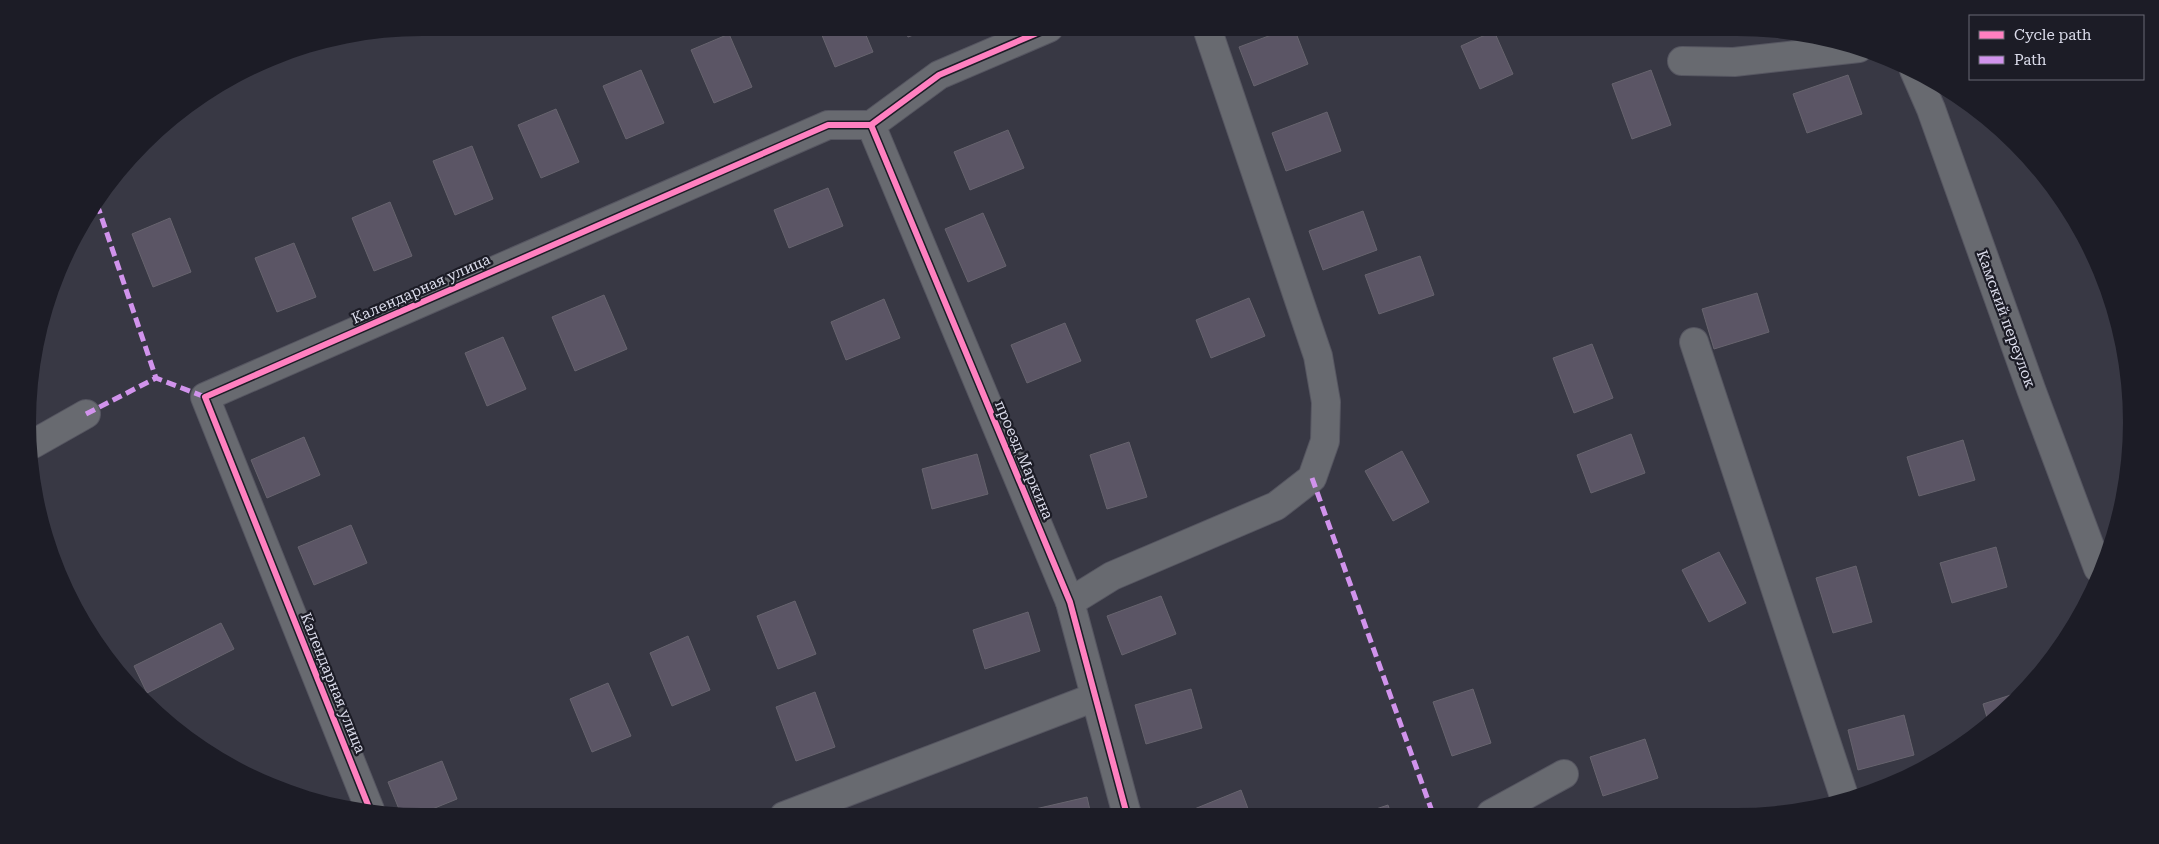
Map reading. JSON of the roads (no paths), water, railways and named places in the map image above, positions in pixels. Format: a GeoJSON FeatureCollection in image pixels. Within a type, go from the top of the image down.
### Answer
{"type":"FeatureCollection","features":[{"type":"Feature","properties":{"kind":"street"},"geometry":{"type":"LineString","coordinates":[[871,125],[940,75],[1030,36]]}},
{"type":"Feature","properties":{"kind":"street"},"geometry":{"type":"LineString","coordinates":[[1070,602],[1112,576],[1276,506],[1312,478],[1325,441],[1326,402],[1318,356],[1210,36]]}},
{"type":"Feature","properties":{"kind":"street"},"geometry":{"type":"LineString","coordinates":[[1682,61],[1734,62],[1840,50]]}},
{"type":"Feature","properties":{"kind":"street","name":"Камский переулок"},"geometry":{"type":"LineString","coordinates":[[1919,82],[1931,109],[2027,380],[2096,562]]}},
{"type":"Feature","properties":{"kind":"street","name":"Календарная улица"},"geometry":{"type":"LineString","coordinates":[[367,803],[205,397],[828,124],[871,125]]}},
{"type":"Feature","properties":{"kind":"street","name":"проезд Маркина"},"geometry":{"type":"LineString","coordinates":[[871,125],[1070,602],[1125,808]]}},
{"type":"Feature","properties":{"kind":"street"},"geometry":{"type":"LineString","coordinates":[[1694,342],[1843,793]]}},
{"type":"Feature","properties":{"kind":"street"},"geometry":{"type":"LineString","coordinates":[[37,442],[86,414]]}},
{"type":"Feature","properties":{"kind":"street"},"geometry":{"type":"LineString","coordinates":[[805,808],[1095,697]]}},
{"type":"Feature","properties":{"kind":"street"},"geometry":{"type":"LineString","coordinates":[[1502,808],[1564,774]]}}]}
